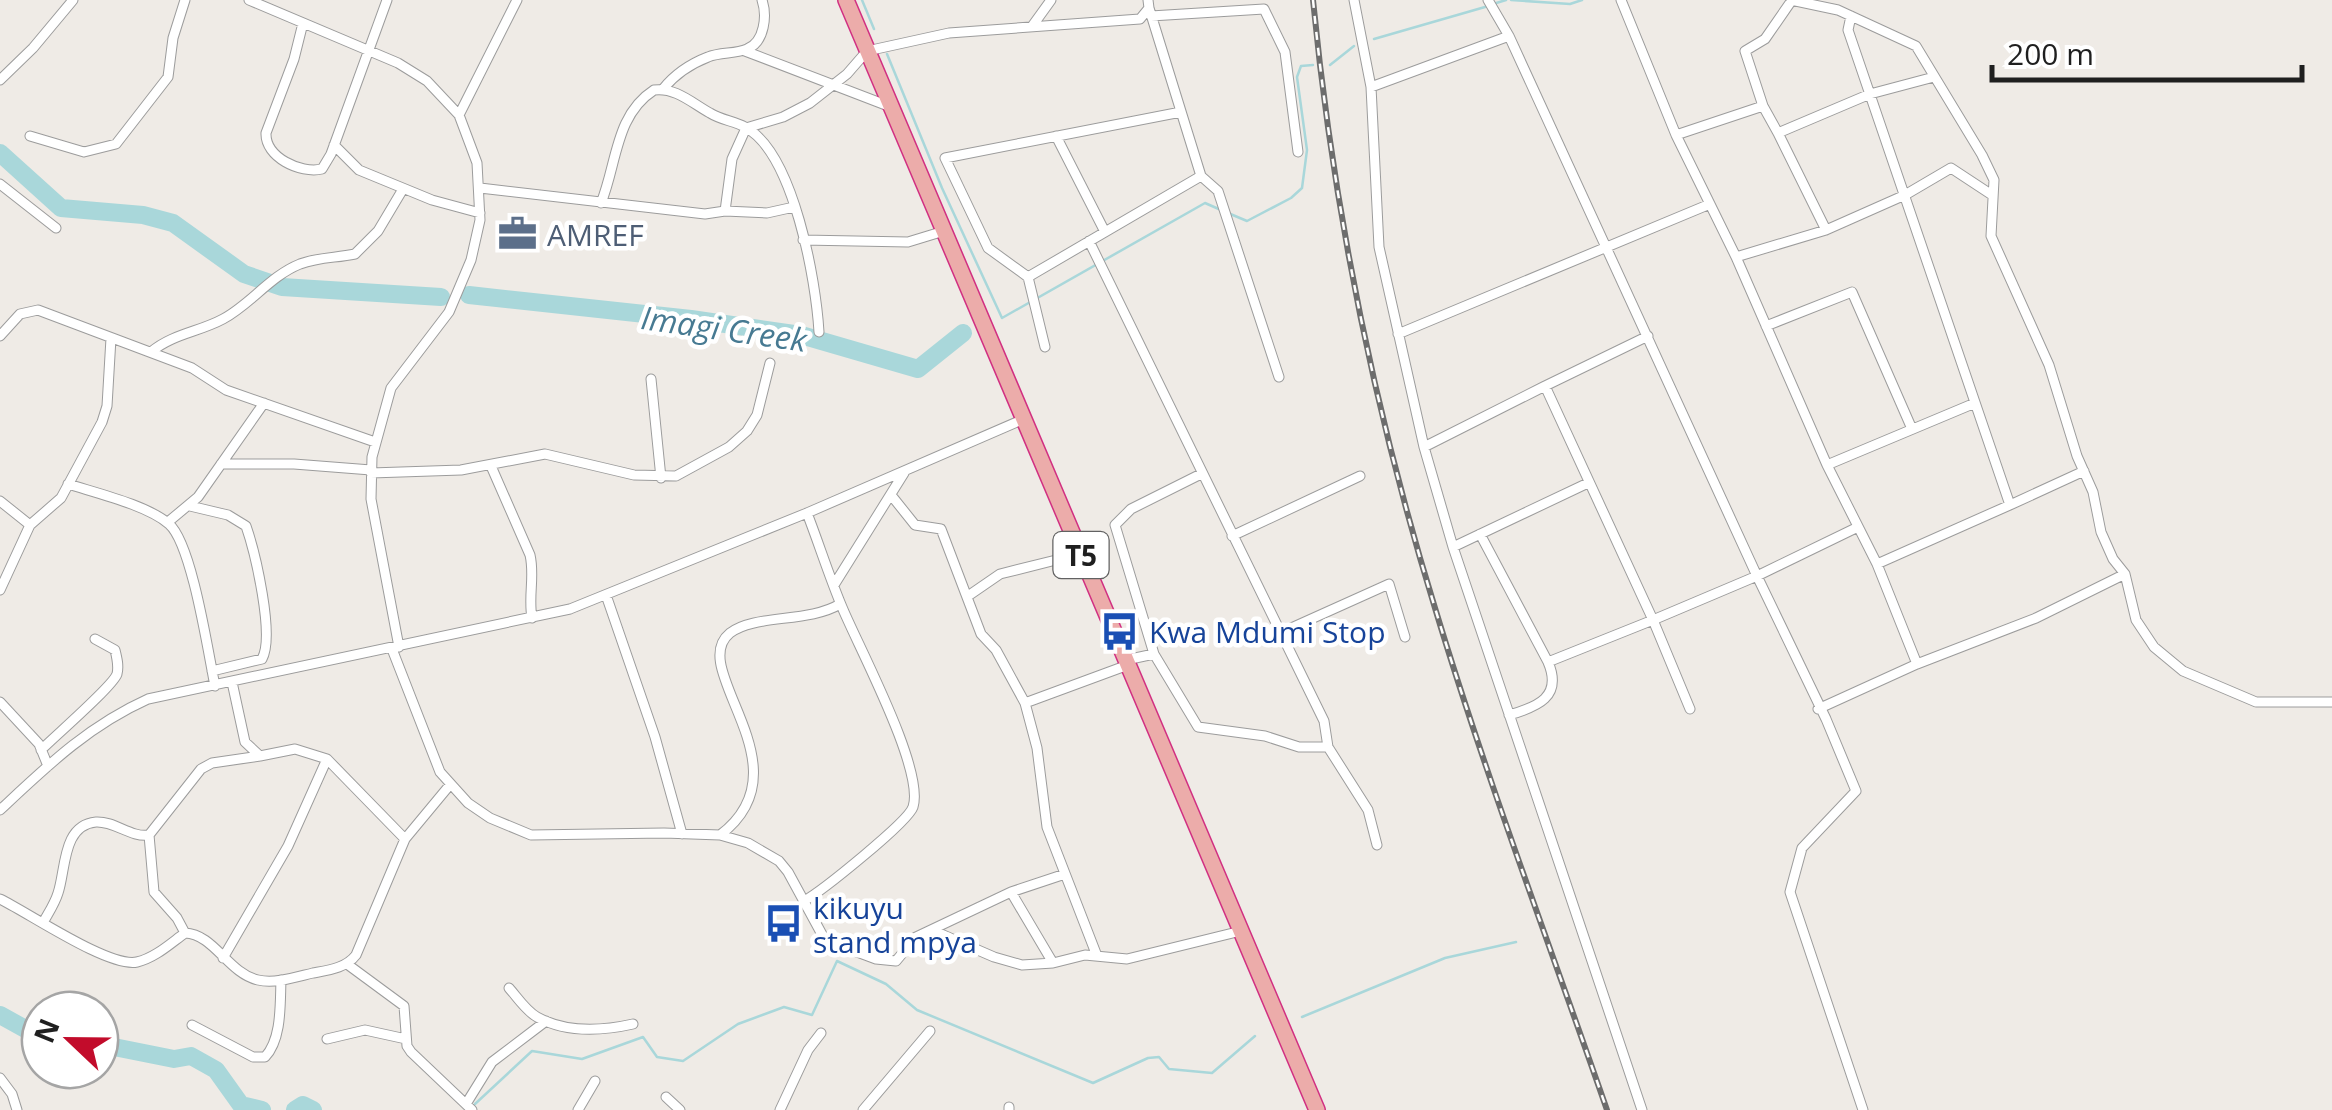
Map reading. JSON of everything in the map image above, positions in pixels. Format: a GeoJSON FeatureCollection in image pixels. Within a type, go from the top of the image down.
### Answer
{"type":"FeatureCollection","features":[{"type":"Feature","properties":{"kind":"highway","name":"T5"},"geometry":{"type":"LineString","coordinates":[[846,0],[1317,1110]]}},
{"type":"Feature","properties":{"kind":"street"},"geometry":{"type":"LineString","coordinates":[[0,80],[34,48],[73,0]]}},
{"type":"Feature","properties":{"kind":"street"},"geometry":{"type":"LineString","coordinates":[[30,136],[84,152],[116,144],[168,77],[172,38],[185,0]]}},
{"type":"Feature","properties":{"kind":"street"},"geometry":{"type":"LineString","coordinates":[[249,0],[368,49],[428,81],[459,116],[474,148],[480,213],[471,260],[442,324],[392,388],[375,442],[371,472],[371,499],[396,648],[425,740],[450,786],[490,818],[531,836],[720,835],[748,843],[779,861],[824,940],[888,962],[900,958],[916,937],[1011,892],[1065,874]]}},
{"type":"Feature","properties":{"kind":"street"},"geometry":{"type":"LineString","coordinates":[[303,23],[294,60],[266,133],[266,144],[290,164],[314,170],[322,168],[334,145],[387,0]]}},
{"type":"Feature","properties":{"kind":"street"},"geometry":{"type":"LineString","coordinates":[[459,116],[517,0]]}},
{"type":"Feature","properties":{"kind":"street"},"geometry":{"type":"LineString","coordinates":[[746,50],[761,36],[762,0]]}},
{"type":"Feature","properties":{"kind":"street"},"geometry":{"type":"LineString","coordinates":[[1033,24],[1051,0]]}},
{"type":"Feature","properties":{"kind":"street"},"geometry":{"type":"LineString","coordinates":[[1354,0],[1371,88],[1379,247],[1424,447],[1453,547],[1642,1110]]}},
{"type":"Feature","properties":{"kind":"street"},"geometry":{"type":"LineString","coordinates":[[1488,0],[1509,36],[1856,791],[1802,848],[1790,892],[1863,1110]]}},
{"type":"Feature","properties":{"kind":"street"},"geometry":{"type":"LineString","coordinates":[[1620,0],[1676,135],[1736,257],[1827,465],[1877,564],[1918,664]]}},
{"type":"Feature","properties":{"kind":"street"},"geometry":{"type":"LineString","coordinates":[[1826,230],[1763,106],[1745,51],[1765,39],[1791,0],[1851,16],[1916,46],[1955,106],[1995,184],[1991,236],[2049,365],[2094,492],[2101,532],[2125,574],[2136,620],[2154,647],[2183,671],[2256,702],[2332,702]]}},
{"type":"Feature","properties":{"kind":"street"},"geometry":{"type":"LineString","coordinates":[[1150,8],[1202,176],[1218,191],[1280,377]]}},
{"type":"Feature","properties":{"kind":"street"},"geometry":{"type":"LineString","coordinates":[[726,211],[732,159],[746,128],[796,112],[834,84],[867,51],[949,33],[1140,19],[1150,8],[1264,8],[1285,52],[1298,152]]}},
{"type":"Feature","properties":{"kind":"street"},"geometry":{"type":"LineString","coordinates":[[1851,16],[1848,30],[2010,506]]}},
{"type":"Feature","properties":{"kind":"street"},"geometry":{"type":"LineString","coordinates":[[1371,88],[1509,36]]}},
{"type":"Feature","properties":{"kind":"street"},"geometry":{"type":"LineString","coordinates":[[600,203],[611,177],[619,136],[642,98],[663,89],[673,76],[707,57],[746,50],[891,107]]}},
{"type":"Feature","properties":{"kind":"street"},"geometry":{"type":"LineString","coordinates":[[1778,133],[1870,94],[1934,77]]}},
{"type":"Feature","properties":{"kind":"street"},"geometry":{"type":"LineString","coordinates":[[663,89],[746,128],[767,148],[779,167],[794,207],[818,304],[818,332]]}},
{"type":"Feature","properties":{"kind":"street"},"geometry":{"type":"LineString","coordinates":[[1676,135],[1763,106]]}},
{"type":"Feature","properties":{"kind":"street"},"geometry":{"type":"LineString","coordinates":[[1044,347],[1028,277],[988,248],[945,158],[1182,112]]}},
{"type":"Feature","properties":{"kind":"street"},"geometry":{"type":"LineString","coordinates":[[1056,136],[1105,232]]}},
{"type":"Feature","properties":{"kind":"street"},"geometry":{"type":"LineString","coordinates":[[334,145],[360,170],[404,189],[480,213]]}},
{"type":"Feature","properties":{"kind":"street"},"geometry":{"type":"LineString","coordinates":[[1736,257],[1826,230],[1904,195],[1951,168],[1992,195]]}},
{"type":"Feature","properties":{"kind":"street"},"geometry":{"type":"LineString","coordinates":[[1028,277],[1202,176]]}},
{"type":"Feature","properties":{"kind":"street"},"geometry":{"type":"LineString","coordinates":[[0,184],[56,228]]}},
{"type":"Feature","properties":{"kind":"street"},"geometry":{"type":"LineString","coordinates":[[480,188],[705,214],[767,213],[794,207]]}},
{"type":"Feature","properties":{"kind":"street"},"geometry":{"type":"LineString","coordinates":[[151,352],[165,340],[219,321],[244,307],[269,283],[298,265],[322,257],[355,254],[378,231],[404,189]]}},
{"type":"Feature","properties":{"kind":"street"},"geometry":{"type":"LineString","coordinates":[[1398,334],[1710,204]]}},
{"type":"Feature","properties":{"kind":"street"},"geometry":{"type":"LineString","coordinates":[[802,240],[908,242],[944,231]]}},
{"type":"Feature","properties":{"kind":"street"},"geometry":{"type":"LineString","coordinates":[[1089,242],[1324,722],[1328,747],[1368,810],[1376,845]]}},
{"type":"Feature","properties":{"kind":"street"},"geometry":{"type":"LineString","coordinates":[[1766,326],[1852,292],[1912,429]]}},
{"type":"Feature","properties":{"kind":"street"},"geometry":{"type":"LineString","coordinates":[[0,336],[9,323],[31,310],[192,368],[226,390],[375,442]]}},
{"type":"Feature","properties":{"kind":"street"},"geometry":{"type":"LineString","coordinates":[[1424,447],[1648,336]]}},
{"type":"Feature","properties":{"kind":"street"},"geometry":{"type":"LineString","coordinates":[[0,590],[30,525],[52,508],[68,484],[107,406],[111,338]]}},
{"type":"Feature","properties":{"kind":"street"},"geometry":{"type":"LineString","coordinates":[[221,464],[294,464],[371,472],[491,466],[545,454],[634,475],[676,476],[704,463],[747,431],[757,415],[770,363]]}},
{"type":"Feature","properties":{"kind":"street"},"geometry":{"type":"LineString","coordinates":[[651,379],[661,478]]}},
{"type":"Feature","properties":{"kind":"street"},"geometry":{"type":"LineString","coordinates":[[1545,386],[1690,709]]}},
{"type":"Feature","properties":{"kind":"street"},"geometry":{"type":"LineString","coordinates":[[1827,465],[1975,403]]}},
{"type":"Feature","properties":{"kind":"street"},"geometry":{"type":"LineString","coordinates":[[168,522],[190,506],[264,404]]}},
{"type":"Feature","properties":{"kind":"street"},"geometry":{"type":"LineString","coordinates":[[0,810],[112,715],[148,700],[570,609],[808,513],[1024,419]]}},
{"type":"Feature","properties":{"kind":"street"},"geometry":{"type":"LineString","coordinates":[[491,466],[530,556],[533,570],[528,600],[532,618]]}},
{"type":"Feature","properties":{"kind":"street"},"geometry":{"type":"LineString","coordinates":[[834,584],[906,470]]}},
{"type":"Feature","properties":{"kind":"street"},"geometry":{"type":"LineString","coordinates":[[1877,564],[2084,471]]}},
{"type":"Feature","properties":{"kind":"street"},"geometry":{"type":"LineString","coordinates":[[1202,474],[1131,509],[1115,525],[1154,654],[1198,727],[1265,736],[1300,747],[1328,747]]}},
{"type":"Feature","properties":{"kind":"street"},"geometry":{"type":"LineString","coordinates":[[1232,536],[1360,476]]}},
{"type":"Feature","properties":{"kind":"street"},"geometry":{"type":"LineString","coordinates":[[1453,547],[1588,482]]}},
{"type":"Feature","properties":{"kind":"street"},"geometry":{"type":"LineString","coordinates":[[68,484],[168,522],[178,532],[215,686]]}},
{"type":"Feature","properties":{"kind":"street"},"geometry":{"type":"LineString","coordinates":[[891,495],[915,525],[941,529],[981,634],[996,650],[1025,704],[1037,748],[1046,827],[1097,956]]}},
{"type":"Feature","properties":{"kind":"street"},"geometry":{"type":"LineString","coordinates":[[0,501],[30,525]]}},
{"type":"Feature","properties":{"kind":"street"},"geometry":{"type":"LineString","coordinates":[[190,506],[228,515],[246,526],[254,547],[267,641],[262,659],[212,671]]}},
{"type":"Feature","properties":{"kind":"street"},"geometry":{"type":"LineString","coordinates":[[804,900],[904,822],[915,798],[914,780],[898,734],[840,604],[808,513]]}},
{"type":"Feature","properties":{"kind":"street"},"geometry":{"type":"LineString","coordinates":[[1548,662],[1757,576],[1858,526]]}},
{"type":"Feature","properties":{"kind":"street"},"geometry":{"type":"LineString","coordinates":[[1480,534],[1548,662],[1553,680],[1550,694],[1535,707],[1509,715]]}},
{"type":"Feature","properties":{"kind":"street"},"geometry":{"type":"LineString","coordinates":[[968,596],[1000,574],[1056,560],[1078,548]]}},
{"type":"Feature","properties":{"kind":"street"},"geometry":{"type":"LineString","coordinates":[[1818,709],[1918,664],[2036,618],[2125,574]]}},
{"type":"Feature","properties":{"kind":"street"},"geometry":{"type":"LineString","coordinates":[[1280,633],[1389,584],[1405,637]]}},
{"type":"Feature","properties":{"kind":"street"},"geometry":{"type":"LineString","coordinates":[[606,595],[655,737],[682,834]]}},
{"type":"Feature","properties":{"kind":"street"},"geometry":{"type":"LineString","coordinates":[[720,835],[743,814],[754,778],[744,723],[717,660],[722,640],[746,626],[820,614],[840,604]]}},
{"type":"Feature","properties":{"kind":"street"},"geometry":{"type":"LineString","coordinates":[[41,750],[110,687],[116,676],[115,650],[96,639]]}},
{"type":"Feature","properties":{"kind":"street"},"geometry":{"type":"LineString","coordinates":[[1025,704],[1154,654]]}},
{"type":"Feature","properties":{"kind":"street"},"geometry":{"type":"LineString","coordinates":[[232,682],[246,742],[260,756]]}},
{"type":"Feature","properties":{"kind":"street"},"geometry":{"type":"LineString","coordinates":[[0,702],[33,736],[48,766]]}},
{"type":"Feature","properties":{"kind":"street"},"geometry":{"type":"LineString","coordinates":[[405,840],[327,759],[296,749],[212,763],[200,769],[149,835],[154,892],[186,933],[202,937],[223,958],[254,979],[281,980],[347,964],[367,934],[405,840],[450,786]]}},
{"type":"Feature","properties":{"kind":"street"},"geometry":{"type":"LineString","coordinates":[[223,958],[288,846],[327,759]]}},
{"type":"Feature","properties":{"kind":"street"},"geometry":{"type":"LineString","coordinates":[[44,922],[59,892],[70,842],[79,830],[103,822],[141,836],[149,835]]}},
{"type":"Feature","properties":{"kind":"street"},"geometry":{"type":"LineString","coordinates":[[1011,892],[1052,963]]}},
{"type":"Feature","properties":{"kind":"street"},"geometry":{"type":"LineString","coordinates":[[0,899],[99,953],[132,963],[152,956],[186,933]]}},
{"type":"Feature","properties":{"kind":"street"},"geometry":{"type":"LineString","coordinates":[[934,931],[1022,964],[1052,963],[1069,957],[1127,959],[1241,931]]}},
{"type":"Feature","properties":{"kind":"street"},"geometry":{"type":"LineString","coordinates":[[347,964],[404,1006],[406,1040],[417,1061],[469,1107],[492,1062],[546,1021]]}},
{"type":"Feature","properties":{"kind":"street"},"geometry":{"type":"LineString","coordinates":[[192,1025],[253,1056],[265,1057],[270,1053],[279,1020],[281,980]]}},
{"type":"Feature","properties":{"kind":"street"},"geometry":{"type":"LineString","coordinates":[[509,988],[534,1016],[546,1021],[595,1031],[632,1024]]}},
{"type":"Feature","properties":{"kind":"street"},"geometry":{"type":"LineString","coordinates":[[326,1039],[365,1030],[406,1040]]}},
{"type":"Feature","properties":{"kind":"street"},"geometry":{"type":"LineString","coordinates":[[863,1110],[930,1031]]}},
{"type":"Feature","properties":{"kind":"street"},"geometry":{"type":"LineString","coordinates":[[780,1110],[808,1050],[822,1034]]}},
{"type":"Feature","properties":{"kind":"street"},"geometry":{"type":"LineString","coordinates":[[0,1078],[12,1094],[17,1110]]}},
{"type":"Feature","properties":{"kind":"street"},"geometry":{"type":"LineString","coordinates":[[578,1110],[594,1082]]}},
{"type":"Feature","properties":{"kind":"street"},"geometry":{"type":"LineString","coordinates":[[666,1098],[680,1110]]}},
{"type":"Feature","properties":{"kind":"waterway"},"geometry":{"type":"LineString","coordinates":[[862,0],[874,29]]}},
{"type":"Feature","properties":{"kind":"waterway","name":"Imagi Creek"},"geometry":{"type":"LineString","coordinates":[[1493,4],[1506,0]]}},
{"type":"Feature","properties":{"kind":"waterway","name":"Imagi Creek"},"geometry":{"type":"LineString","coordinates":[[1511,0],[1570,4],[1582,0]]}},
{"type":"Feature","properties":{"kind":"waterway","name":"Imagi Creek"},"geometry":{"type":"LineString","coordinates":[[1374,39],[1485,7]]}},
{"type":"Feature","properties":{"kind":"waterway","name":"Imagi Creek"},"geometry":{"type":"LineString","coordinates":[[1330,65],[1354,46]]}},
{"type":"Feature","properties":{"kind":"waterway"},"geometry":{"type":"LineString","coordinates":[[887,54],[942,188],[1002,318],[1205,203],[1221,210]]}},
{"type":"Feature","properties":{"kind":"waterway","name":"Imagi Creek"},"geometry":{"type":"LineString","coordinates":[[1228,213],[1247,221],[1302,188],[1307,150],[1297,77],[1301,66],[1313,65]]}},
{"type":"Feature","properties":{"kind":"waterway","name":"Imagi Creek"},"geometry":{"type":"LineString","coordinates":[[0,153],[61,208],[143,215],[173,223],[244,274],[282,287],[441,297]]}},
{"type":"Feature","properties":{"kind":"waterway","name":"Imagi Creek"},"geometry":{"type":"LineString","coordinates":[[469,295],[801,335],[918,369],[963,333]]}},
{"type":"Feature","properties":{"kind":"waterway"},"geometry":{"type":"LineString","coordinates":[[1302,1017],[1445,958],[1516,942]]}},
{"type":"Feature","properties":{"kind":"waterway"},"geometry":{"type":"LineString","coordinates":[[475,1104],[532,1051],[582,1059],[643,1037],[657,1057],[683,1061],[738,1024],[784,1007],[812,1015],[837,961],[886,984],[917,1010],[1093,1083],[1148,1058],[1159,1057],[1169,1069],[1212,1073],[1255,1036]]}},
{"type":"Feature","properties":{"kind":"waterway"},"geometry":{"type":"LineString","coordinates":[[0,1015],[20,1026]]}},
{"type":"Feature","properties":{"kind":"waterway"},"geometry":{"type":"LineString","coordinates":[[120,1048],[174,1059],[191,1056],[216,1070],[241,1105],[262,1110]]}},
{"type":"Feature","properties":{"kind":"waterway"},"geometry":{"type":"LineString","coordinates":[[295,1110],[303,1105],[313,1110]]}},
{"type":"Feature","properties":{"kind":"railway"},"geometry":{"type":"LineString","coordinates":[[1313,0],[1344,231],[1393,458],[1475,734],[1607,1110]]}},
{"type":"Feature","properties":{"kind":"place","name":"AMREF"},"geometry":{"type":"Point","coordinates":[517,234]}},
{"type":"Feature","properties":{"kind":"place","name":"Kwa Mdumi Stop"},"geometry":{"type":"Point","coordinates":[1119,631]}},
{"type":"Feature","properties":{"kind":"place","name":"kikuyu stand mpya"},"geometry":{"type":"Point","coordinates":[783,924]}}]}
